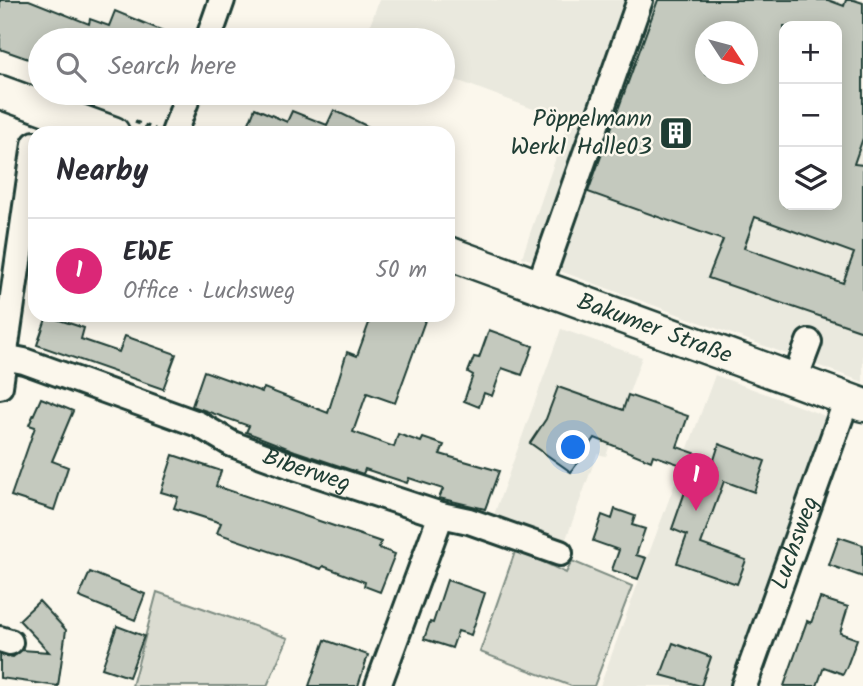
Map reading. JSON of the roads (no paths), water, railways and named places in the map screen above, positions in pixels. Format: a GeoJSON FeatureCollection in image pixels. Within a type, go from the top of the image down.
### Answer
{"type":"FeatureCollection","features":[{"type":"Feature","properties":{"kind":"main road"},"geometry":{"type":"LineString","coordinates":[[0,92],[42,121],[72,126]]}},
{"type":"Feature","properties":{"kind":"main road","name":"Bakumer Straße"},"geometry":{"type":"LineString","coordinates":[[455,256],[855,402]]}},
{"type":"Feature","properties":{"kind":"street"},"geometry":{"type":"LineString","coordinates":[[212,28],[222,0]]}},
{"type":"Feature","properties":{"kind":"street"},"geometry":{"type":"LineString","coordinates":[[539,286],[640,0]]}},
{"type":"Feature","properties":{"kind":"street"},"geometry":{"type":"LineString","coordinates":[[177,126],[184,105]]}},
{"type":"Feature","properties":{"kind":"street"},"geometry":{"type":"LineString","coordinates":[[0,386],[28,192]]}},
{"type":"Feature","properties":{"kind":"street"},"geometry":{"type":"LineString","coordinates":[[795,379],[808,342]]}},
{"type":"Feature","properties":{"kind":"street","name":"Biberweg"},"geometry":{"type":"LineString","coordinates":[[4,357],[24,361],[198,424],[232,444],[289,465],[441,515],[469,521],[560,553]]}},
{"type":"Feature","properties":{"kind":"street","name":"Luchsweg"},"geometry":{"type":"LineString","coordinates":[[744,686],[855,402]]}},
{"type":"Feature","properties":{"kind":"street"},"geometry":{"type":"LineString","coordinates":[[378,686],[441,515]]}},
{"type":"Feature","properties":{"kind":"place","name":"Pöppelmann Werk1 Halle03"},"geometry":{"type":"Point","coordinates":[676,133]}},
{"type":"Feature","properties":{"kind":"place","name":"EWE"},"geometry":{"type":"Point","coordinates":[696,511]}}]}
